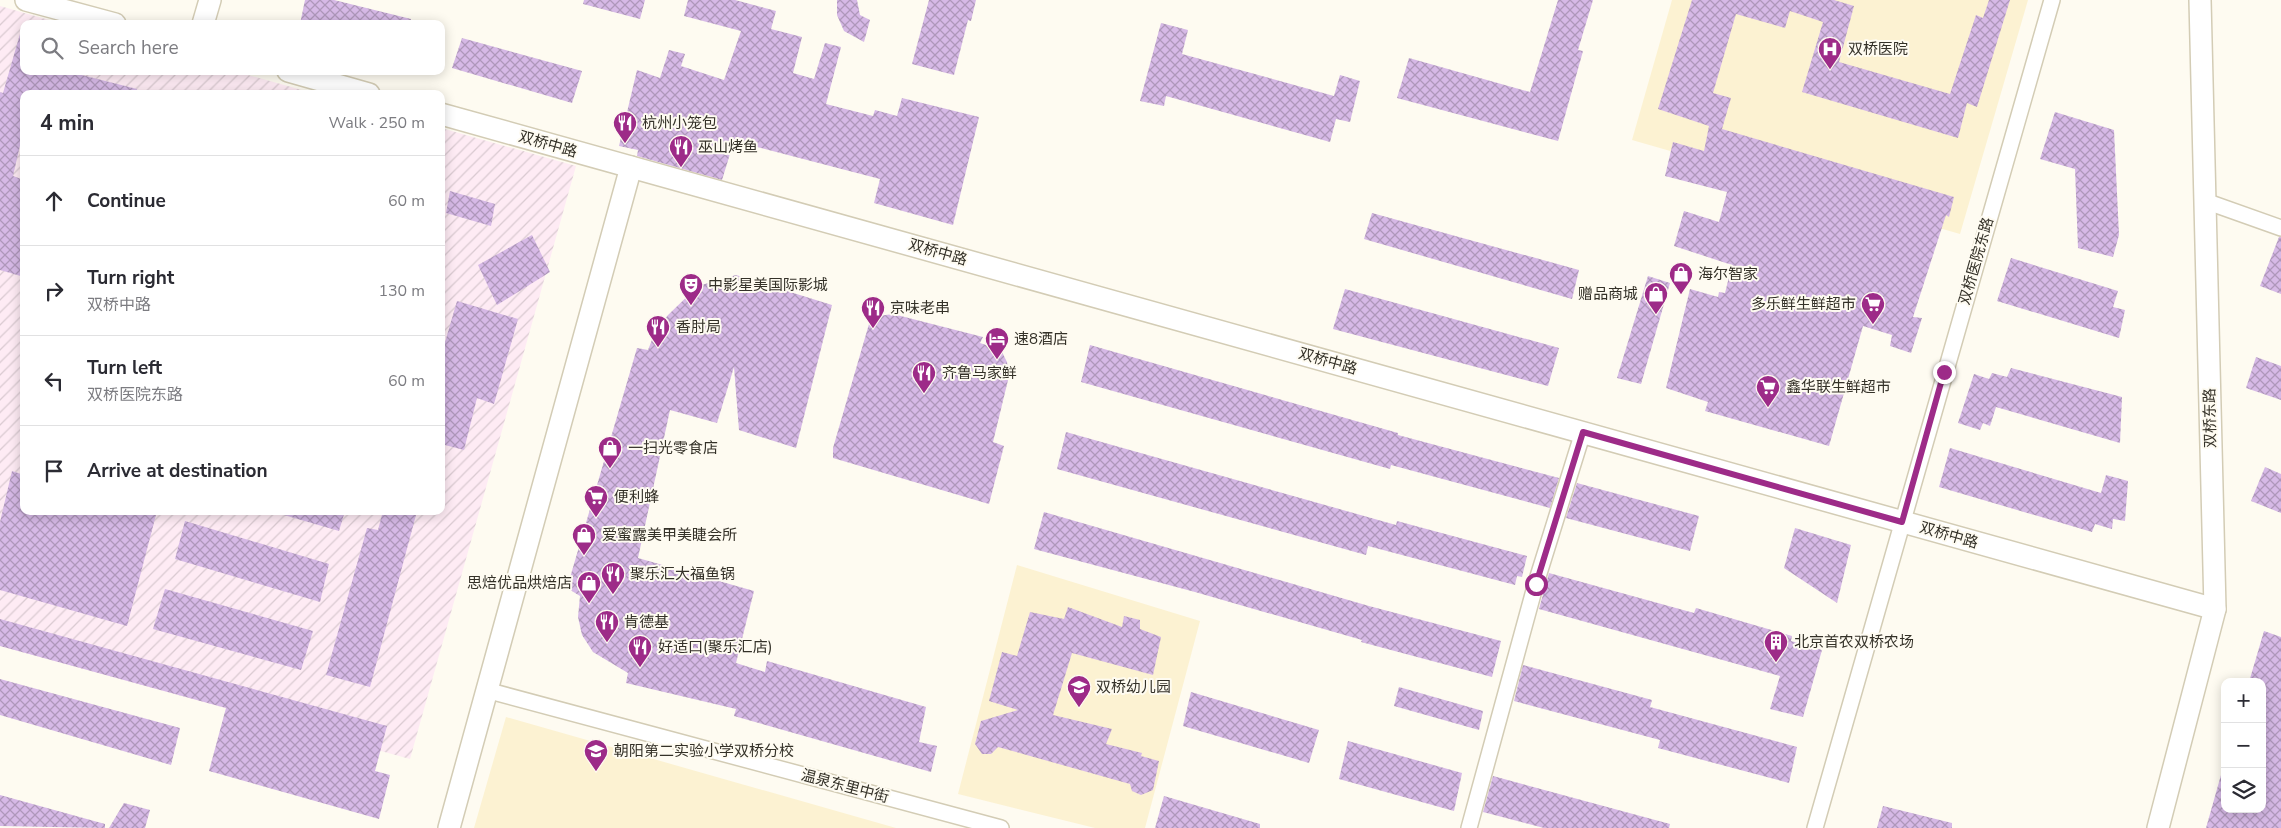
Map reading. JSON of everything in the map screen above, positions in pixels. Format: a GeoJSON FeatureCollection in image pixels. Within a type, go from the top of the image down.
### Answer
{"type":"FeatureCollection","features":[{"type":"Feature","properties":{"kind":"street"},"geometry":{"type":"LineString","coordinates":[[26,0],[100,20]]}},
{"type":"Feature","properties":{"kind":"street"},"geometry":{"type":"LineString","coordinates":[[205,20],[210,0]]}},
{"type":"Feature","properties":{"kind":"street","name":"双桥医院东路"},"geometry":{"type":"LineString","coordinates":[[1815,828],[2052,0]]}},
{"type":"Feature","properties":{"kind":"street","name":"双桥东路"},"geometry":{"type":"LineString","coordinates":[[2158,828],[2215,609],[2200,0]]}},
{"type":"Feature","properties":{"kind":"street"},"geometry":{"type":"LineString","coordinates":[[302,75],[355,90]]}},
{"type":"Feature","properties":{"kind":"street","name":"双桥中路"},"geometry":{"type":"LineString","coordinates":[[445,115],[2215,609]]}},
{"type":"Feature","properties":{"kind":"street"},"geometry":{"type":"LineString","coordinates":[[449,828],[631,167]]}},
{"type":"Feature","properties":{"kind":"street"},"geometry":{"type":"LineString","coordinates":[[2205,201],[2281,228]]}},
{"type":"Feature","properties":{"kind":"street"},"geometry":{"type":"LineString","coordinates":[[1469,828],[1536,584],[1583,432]]}},
{"type":"Feature","properties":{"kind":"street","name":"温泉东里中街"},"geometry":{"type":"LineString","coordinates":[[486,690],[1001,828]]}},
{"type":"Feature","properties":{"kind":"shaded area","name":"双桥医院"},"geometry":{"type":"Polygon","coordinates":[[[1672,0],[2028,0],[1960,234],[1632,140],[1672,0]]]}},
{"type":"Feature","properties":{"kind":"shaded area"},"geometry":{"type":"Polygon","coordinates":[[[0,6],[49,20],[20,20],[20,75],[248,75],[302,90],[20,90],[20,515],[445,515],[445,129],[576,166],[410,759],[0,646],[0,6]]]}},
{"type":"Feature","properties":{"kind":"shaded area","name":"双桥幼儿园"},"geometry":{"type":"Polygon","coordinates":[[[1017,565],[1200,621],[1145,828],[1095,828],[958,794],[1017,565]]]}},
{"type":"Feature","properties":{"kind":"shaded area","name":"朝阳第二实验小学双桥分校"},"geometry":{"type":"Polygon","coordinates":[[[506,717],[896,828],[474,828],[506,717]]]}},
{"type":"Feature","properties":{"kind":"building"},"geometry":{"type":"Polygon","coordinates":[[[305,0],[334,0],[411,19],[411,20],[301,20],[305,0]]]}},
{"type":"Feature","properties":{"kind":"building"},"geometry":{"type":"Polygon","coordinates":[[[584,0],[645,0],[640,19],[583,4],[584,0]]]}},
{"type":"Feature","properties":{"kind":"building"},"geometry":{"type":"Polygon","coordinates":[[[688,0],[735,0],[776,11],[771,29],[802,37],[793,73],[814,79],[825,43],[841,47],[826,104],[873,116],[875,110],[897,116],[902,98],[979,117],[953,225],[874,203],[880,179],[734,141],[722,180],[637,156],[638,150],[619,146],[637,70],[660,78],[669,50],[685,54],[681,66],[724,80],[741,31],[684,16],[688,0]]]}},
{"type":"Feature","properties":{"kind":"building"},"geometry":{"type":"Polygon","coordinates":[[[837,0],[857,0],[860,15],[870,20],[864,42],[844,31],[837,15],[837,0]]]}},
{"type":"Feature","properties":{"kind":"building"},"geometry":{"type":"Polygon","coordinates":[[[929,0],[976,0],[971,21],[968,20],[954,75],[912,64],[929,0]]]}},
{"type":"Feature","properties":{"kind":"building"},"geometry":{"type":"Polygon","coordinates":[[[1558,0],[1593,0],[1578,50],[1583,51],[1558,141],[1397,98],[1409,58],[1530,92],[1558,0]]]}},
{"type":"Feature","properties":{"kind":"building"},"geometry":{"type":"Polygon","coordinates":[[[1692,0],[1834,0],[1854,6],[1839,62],[1950,94],[1976,15],[1983,18],[1989,0],[2010,0],[1977,107],[1967,103],[1958,138],[1802,92],[1823,22],[1790,11],[1785,28],[1736,14],[1713,93],[1731,98],[1722,129],[1954,197],[1949,217],[1946,215],[1913,317],[1922,318],[1911,353],[1890,346],[1892,335],[1863,326],[1829,446],[1705,411],[1708,402],[1666,388],[1690,289],[1718,297],[1719,292],[1725,293],[1732,265],[1674,246],[1684,211],[1719,222],[1727,192],[1665,176],[1673,142],[1704,151],[1709,126],[1658,109],[1692,0]]]}},
{"type":"Feature","properties":{"kind":"building"},"geometry":{"type":"Polygon","coordinates":[[[1161,23],[1188,30],[1182,54],[1334,96],[1340,75],[1360,81],[1350,122],[1336,119],[1330,142],[1166,96],[1164,106],[1140,101],[1161,23]]]}},
{"type":"Feature","properties":{"kind":"building"},"geometry":{"type":"Polygon","coordinates":[[[20,34],[20,75],[82,75],[137,89],[20,90],[20,145],[13,176],[20,179],[20,276],[0,270],[0,92],[3,93],[20,34]]]}},
{"type":"Feature","properties":{"kind":"building"},"geometry":{"type":"Polygon","coordinates":[[[462,38],[582,71],[572,103],[452,68],[462,38]]]}},
{"type":"Feature","properties":{"kind":"building"},"geometry":{"type":"Polygon","coordinates":[[[2055,112],[2114,130],[2119,235],[2113,257],[2078,248],[2075,169],[2040,159],[2055,112]]]}},
{"type":"Feature","properties":{"kind":"building"},"geometry":{"type":"Polygon","coordinates":[[[450,191],[495,204],[491,226],[446,213],[450,191]]]}},
{"type":"Feature","properties":{"kind":"building"},"geometry":{"type":"Polygon","coordinates":[[[1372,213],[1579,270],[1572,299],[1364,239],[1372,213]]]}},
{"type":"Feature","properties":{"kind":"building"},"geometry":{"type":"Polygon","coordinates":[[[532,235],[550,272],[497,305],[478,265],[532,235]]]}},
{"type":"Feature","properties":{"kind":"building"},"geometry":{"type":"Polygon","coordinates":[[[2279,237],[2281,237],[2281,294],[2260,286],[2279,237]]]}},
{"type":"Feature","properties":{"kind":"building"},"geometry":{"type":"Polygon","coordinates":[[[2011,258],[2118,291],[2113,307],[2125,310],[2119,338],[1997,301],[2011,258]]]}},
{"type":"Feature","properties":{"kind":"building"},"geometry":{"type":"Polygon","coordinates":[[[736,275],[832,305],[796,448],[739,430],[734,367],[717,423],[670,410],[638,558],[754,591],[736,663],[765,672],[767,661],[926,707],[919,742],[937,746],[931,772],[734,716],[736,709],[626,683],[628,673],[593,652],[582,635],[578,617],[580,596],[567,588],[637,348],[648,350],[655,332],[668,315],[698,286],[736,275]]]}},
{"type":"Feature","properties":{"kind":"building"},"geometry":{"type":"Polygon","coordinates":[[[1648,276],[1670,283],[1641,384],[1617,378],[1648,276]]]}},
{"type":"Feature","properties":{"kind":"building"},"geometry":{"type":"Polygon","coordinates":[[[1345,289],[1559,348],[1548,386],[1333,329],[1345,289]]]}},
{"type":"Feature","properties":{"kind":"building"},"geometry":{"type":"Polygon","coordinates":[[[457,301],[518,319],[494,404],[477,398],[464,450],[445,445],[445,342],[457,301]]]}},
{"type":"Feature","properties":{"kind":"building"},"geometry":{"type":"Polygon","coordinates":[[[893,314],[983,337],[980,343],[1001,350],[1007,362],[1009,376],[993,442],[1004,446],[989,504],[833,458],[833,448],[871,317],[893,314]]]}},
{"type":"Feature","properties":{"kind":"building"},"geometry":{"type":"Polygon","coordinates":[[[1090,345],[1398,433],[1398,435],[1559,478],[1550,508],[1391,465],[1390,469],[1081,382],[1090,345]]]}},
{"type":"Feature","properties":{"kind":"building"},"geometry":{"type":"Polygon","coordinates":[[[2256,357],[2281,366],[2281,400],[2246,388],[2256,357]]]}},
{"type":"Feature","properties":{"kind":"building"},"geometry":{"type":"Polygon","coordinates":[[[2011,368],[2122,397],[2120,443],[1996,407],[1990,426],[1983,423],[1980,430],[1958,423],[1974,374],[1989,379],[1992,373],[2007,377],[2011,368]]]}},
{"type":"Feature","properties":{"kind":"building"},"geometry":{"type":"Polygon","coordinates":[[[1066,432],[1396,525],[1397,521],[1527,556],[1522,577],[1517,576],[1515,585],[1368,546],[1366,555],[1057,469],[1066,432]]]}},
{"type":"Feature","properties":{"kind":"building"},"geometry":{"type":"Polygon","coordinates":[[[1950,448],[2101,493],[2106,475],[2128,481],[2125,521],[2113,519],[2112,529],[2095,524],[2092,532],[1939,487],[1950,448]]]}},
{"type":"Feature","properties":{"kind":"building"},"geometry":{"type":"Polygon","coordinates":[[[2265,467],[2281,474],[2281,513],[2251,501],[2265,467]]]}},
{"type":"Feature","properties":{"kind":"building"},"geometry":{"type":"Polygon","coordinates":[[[12,471],[20,474],[20,515],[156,515],[127,626],[0,590],[0,522],[12,471]]]}},
{"type":"Feature","properties":{"kind":"building"},"geometry":{"type":"Polygon","coordinates":[[[1577,483],[1699,516],[1690,551],[1566,518],[1577,483]]]}},
{"type":"Feature","properties":{"kind":"building"},"geometry":{"type":"Polygon","coordinates":[[[1044,512],[1369,606],[1501,641],[1492,677],[1361,642],[1362,640],[1195,592],[1034,549],[1044,512]]]}},
{"type":"Feature","properties":{"kind":"building"},"geometry":{"type":"Polygon","coordinates":[[[284,515],[344,515],[339,531],[284,515]]]}},
{"type":"Feature","properties":{"kind":"building"},"geometry":{"type":"Polygon","coordinates":[[[382,515],[416,515],[370,687],[326,675],[367,528],[378,530],[382,515]]]}},
{"type":"Feature","properties":{"kind":"building"},"geometry":{"type":"Polygon","coordinates":[[[185,521],[329,564],[320,602],[175,559],[185,521]]]}},
{"type":"Feature","properties":{"kind":"building"},"geometry":{"type":"Polygon","coordinates":[[[1795,528],[1851,545],[1837,603],[1784,568],[1795,528]]]}},
{"type":"Feature","properties":{"kind":"building"},"geometry":{"type":"Polygon","coordinates":[[[1549,573],[1694,613],[1696,608],[1792,636],[1791,641],[1822,650],[1803,717],[1770,709],[1780,676],[1539,609],[1549,573]]]}},
{"type":"Feature","properties":{"kind":"building"},"geometry":{"type":"Polygon","coordinates":[[[165,589],[313,631],[301,670],[153,629],[165,589]]]}},
{"type":"Feature","properties":{"kind":"building"},"geometry":{"type":"Polygon","coordinates":[[[1068,607],[1122,627],[1124,616],[1140,620],[1140,629],[1161,637],[1153,675],[1072,653],[1053,715],[1112,729],[1106,744],[1142,753],[1141,756],[1159,761],[1153,790],[1141,795],[1132,791],[1130,784],[998,747],[991,754],[982,754],[975,744],[981,721],[1018,710],[989,701],[1002,652],[1017,656],[1030,612],[1064,619],[1068,607]]]}},
{"type":"Feature","properties":{"kind":"building"},"geometry":{"type":"Polygon","coordinates":[[[0,619],[387,726],[375,771],[390,775],[379,819],[209,771],[226,708],[0,646],[0,619]]]}},
{"type":"Feature","properties":{"kind":"building"},"geometry":{"type":"Polygon","coordinates":[[[2264,631],[2281,637],[2281,828],[2206,828],[2221,775],[2221,813],[2266,813],[2266,678],[2250,678],[2264,631]]]}},
{"type":"Feature","properties":{"kind":"building"},"geometry":{"type":"Polygon","coordinates":[[[1523,665],[1652,700],[1650,707],[1797,747],[1789,783],[1658,748],[1660,740],[1514,701],[1523,665]]]}},
{"type":"Feature","properties":{"kind":"building"},"geometry":{"type":"Polygon","coordinates":[[[0,679],[180,728],[171,765],[0,715],[0,679]]]}},
{"type":"Feature","properties":{"kind":"building"},"geometry":{"type":"Polygon","coordinates":[[[1399,687],[1483,711],[1479,730],[1394,706],[1399,687]]]}},
{"type":"Feature","properties":{"kind":"building"},"geometry":{"type":"Polygon","coordinates":[[[1191,692],[1319,730],[1309,763],[1183,726],[1191,692]]]}},
{"type":"Feature","properties":{"kind":"building"},"geometry":{"type":"Polygon","coordinates":[[[1348,741],[1462,773],[1454,811],[1339,779],[1348,741]]]}},
{"type":"Feature","properties":{"kind":"building"},"geometry":{"type":"Polygon","coordinates":[[[1493,776],[1670,824],[1669,828],[1544,828],[1483,812],[1493,776]]]}},
{"type":"Feature","properties":{"kind":"building"},"geometry":{"type":"Polygon","coordinates":[[[0,795],[105,824],[105,828],[0,826],[0,795]]]}},
{"type":"Feature","properties":{"kind":"building"},"geometry":{"type":"Polygon","coordinates":[[[1164,796],[1260,824],[1260,828],[1155,828],[1164,796]]]}},
{"type":"Feature","properties":{"kind":"building"},"geometry":{"type":"Polygon","coordinates":[[[124,803],[150,810],[145,828],[109,828],[124,803]]]}},
{"type":"Feature","properties":{"kind":"building"},"geometry":{"type":"Polygon","coordinates":[[[1883,806],[1952,823],[1952,828],[1877,828],[1883,806]]]}},
{"type":"Feature","properties":{"kind":"place","name":"双桥医院"},"geometry":{"type":"Point","coordinates":[1830,70]}},
{"type":"Feature","properties":{"kind":"place","name":"杭州小笼包"},"geometry":{"type":"Point","coordinates":[625,144]}},
{"type":"Feature","properties":{"kind":"place","name":"巫山烤鱼"},"geometry":{"type":"Point","coordinates":[681,168]}},
{"type":"Feature","properties":{"kind":"place","name":"海尔智家"},"geometry":{"type":"Point","coordinates":[1681,295]}},
{"type":"Feature","properties":{"kind":"place","name":"中影星美国际影城"},"geometry":{"type":"Point","coordinates":[691,306]}},
{"type":"Feature","properties":{"kind":"place","name":"赠品商城"},"geometry":{"type":"Point","coordinates":[1656,315]}},
{"type":"Feature","properties":{"kind":"place","name":"多乐鲜生鲜超市"},"geometry":{"type":"Point","coordinates":[1873,325]}},
{"type":"Feature","properties":{"kind":"place","name":"京味老串"},"geometry":{"type":"Point","coordinates":[873,329]}},
{"type":"Feature","properties":{"kind":"place","name":"香肘局"},"geometry":{"type":"Point","coordinates":[658,348]}},
{"type":"Feature","properties":{"kind":"place","name":"速8酒店"},"geometry":{"type":"Point","coordinates":[997,360]}},
{"type":"Feature","properties":{"kind":"place","name":"齐鲁马家鲜"},"geometry":{"type":"Point","coordinates":[924,394]}},
{"type":"Feature","properties":{"kind":"place","name":"鑫华联生鲜超市"},"geometry":{"type":"Point","coordinates":[1768,408]}},
{"type":"Feature","properties":{"kind":"place","name":"一扫光零食店"},"geometry":{"type":"Point","coordinates":[610,469]}},
{"type":"Feature","properties":{"kind":"place","name":"便利蜂"},"geometry":{"type":"Point","coordinates":[596,518]}},
{"type":"Feature","properties":{"kind":"place","name":"爱蜜露美甲美睫会所"},"geometry":{"type":"Point","coordinates":[584,556]}},
{"type":"Feature","properties":{"kind":"place","name":"聚乐汇大福鱼锅"},"geometry":{"type":"Point","coordinates":[613,595]}},
{"type":"Feature","properties":{"kind":"place","name":"思焙优品烘焙店"},"geometry":{"type":"Point","coordinates":[589,604]}},
{"type":"Feature","properties":{"kind":"place","name":"肯德基"},"geometry":{"type":"Point","coordinates":[607,643]}},
{"type":"Feature","properties":{"kind":"place","name":"北京首农双桥农场"},"geometry":{"type":"Point","coordinates":[1776,663]}},
{"type":"Feature","properties":{"kind":"place","name":"好适口(聚乐汇店)"},"geometry":{"type":"Point","coordinates":[640,668]}},
{"type":"Feature","properties":{"kind":"place","name":"双桥幼儿园"},"geometry":{"type":"Point","coordinates":[1079,708]}},
{"type":"Feature","properties":{"kind":"place","name":"朝阳第二实验小学双桥分校"},"geometry":{"type":"Point","coordinates":[596,772]}},
{"type":"Feature","properties":{"kind":"route"},"geometry":{"type":"LineString","coordinates":[[1536,584],[1583,432],[1902,522],[1944,372]]}}]}
